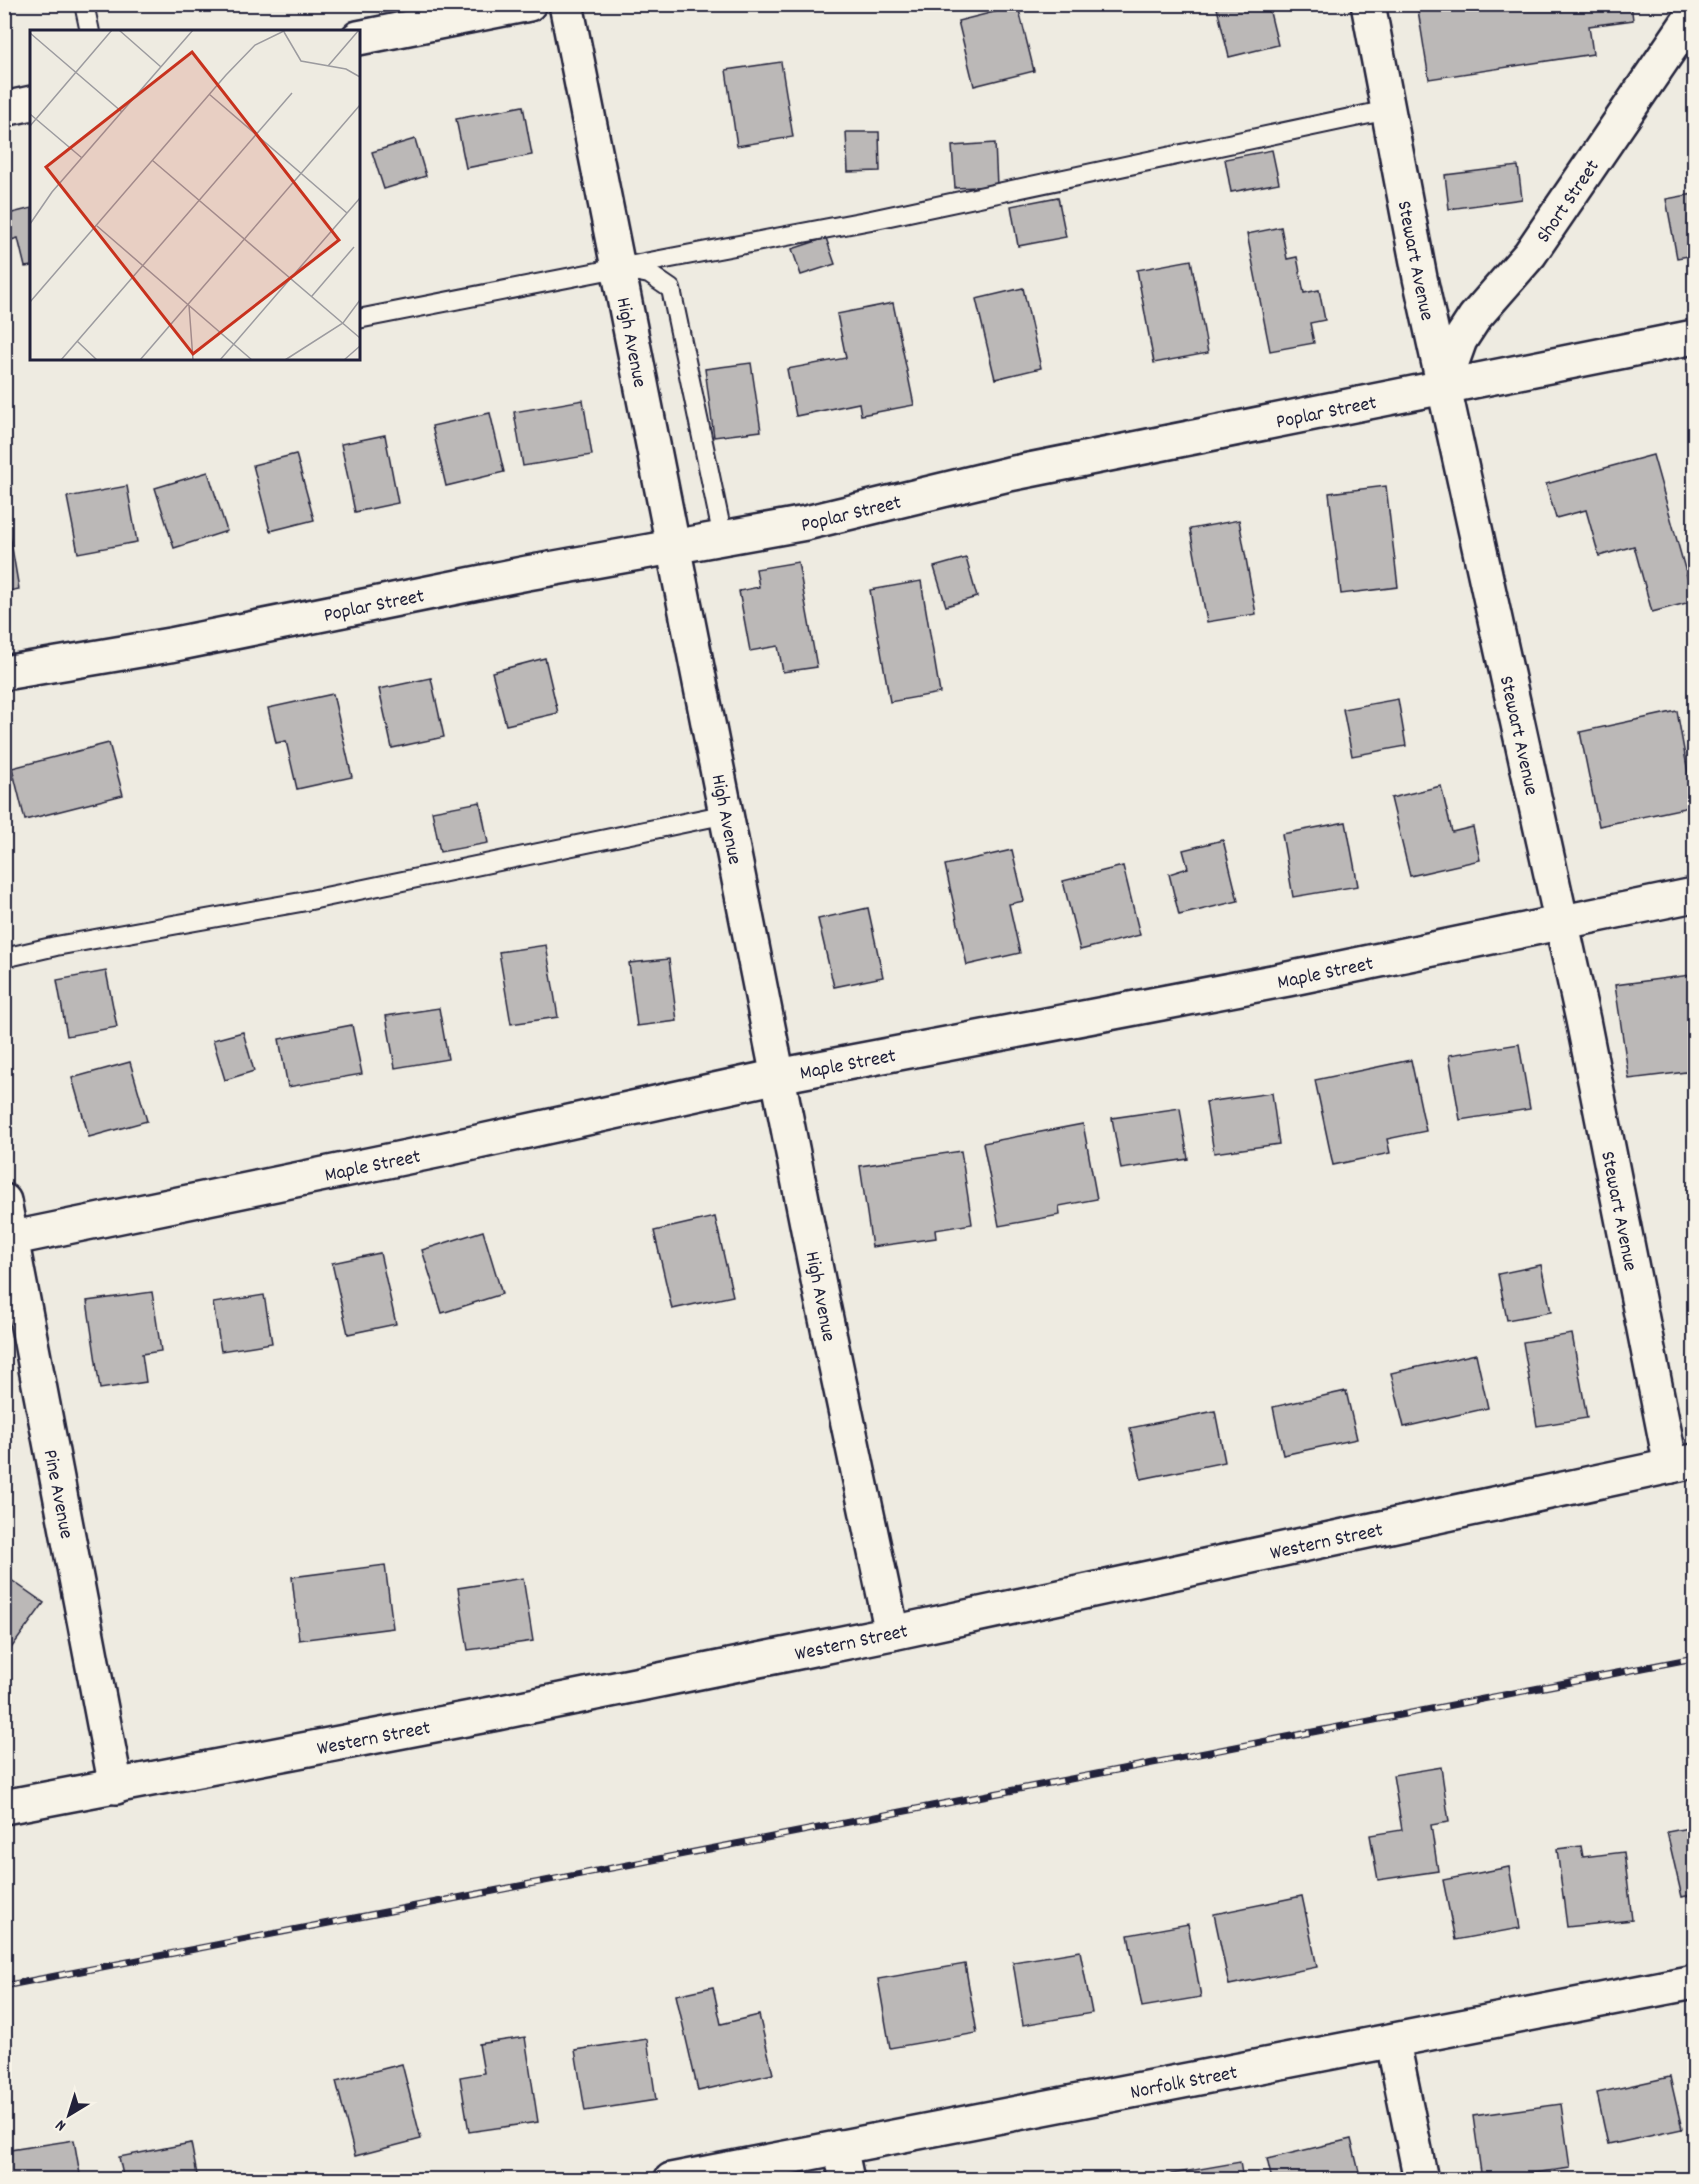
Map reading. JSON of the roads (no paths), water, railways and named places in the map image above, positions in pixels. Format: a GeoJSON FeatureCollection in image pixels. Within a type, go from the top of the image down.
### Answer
{"type":"FeatureCollection","features":[{"type":"Feature","properties":{"kind":"street"},"geometry":{"type":"LineString","coordinates":[[360,38],[529,4]]}},
{"type":"Feature","properties":{"kind":"street","name":"High Avenue"},"geometry":{"type":"LineString","coordinates":[[566,4],[778,1076],[892,1633]]}},
{"type":"Feature","properties":{"kind":"street","name":"Stewart Avenue"},"geometry":{"type":"LineString","coordinates":[[1368,4],[1443,387],[1683,1464]]}},
{"type":"Feature","properties":{"kind":"street","name":"Short Street"},"geometry":{"type":"LineString","coordinates":[[1443,387],[1460,340],[1475,317],[1530,254],[1695,13]]}},
{"type":"Feature","properties":{"kind":"street"},"geometry":{"type":"LineString","coordinates":[[4,109],[30,103]]}},
{"type":"Feature","properties":{"kind":"street","name":"Poplar Street"},"geometry":{"type":"LineString","coordinates":[[4,673],[170,645],[806,523],[1010,474],[1695,337]]}},
{"type":"Feature","properties":{"kind":"street","name":"Maple Street"},"geometry":{"type":"LineString","coordinates":[[8,1239],[446,1149],[778,1076],[1288,979],[1695,895]]}},
{"type":"Feature","properties":{"kind":"street","name":"Pine Avenue"},"geometry":{"type":"LineString","coordinates":[[4,1201],[8,1239],[116,1787]]}},
{"type":"Feature","properties":{"kind":"street","name":"Western Street"},"geometry":{"type":"LineString","coordinates":[[4,1807],[116,1787],[892,1633],[1683,1464]]}},
{"type":"Feature","properties":{"kind":"street","name":"Norfolk Street"},"geometry":{"type":"LineString","coordinates":[[671,2180],[1695,1982]]}},
{"type":"Feature","properties":{"kind":"street"},"geometry":{"type":"LineString","coordinates":[[1393,2042],[1421,2180]]}},
{"type":"Feature","properties":{"kind":"street"},"geometry":{"type":"LineString","coordinates":[[840,2147],[846,2180]]}},
{"type":"Feature","properties":{"kind":"lane"},"geometry":{"type":"LineString","coordinates":[[84,4],[90,30]]}},
{"type":"Feature","properties":{"kind":"lane"},"geometry":{"type":"LineString","coordinates":[[360,319],[871,220],[1388,110]]}},
{"type":"Feature","properties":{"kind":"lane"},"geometry":{"type":"LineString","coordinates":[[618,268],[649,274],[671,289],[723,538]]}},
{"type":"Feature","properties":{"kind":"lane"},"geometry":{"type":"LineString","coordinates":[[4,958],[56,946],[301,902],[727,814]]}},
{"type":"Feature","properties":{"kind":"railway"},"geometry":{"type":"LineString","coordinates":[[4,1986],[1694,1658]]}}]}
